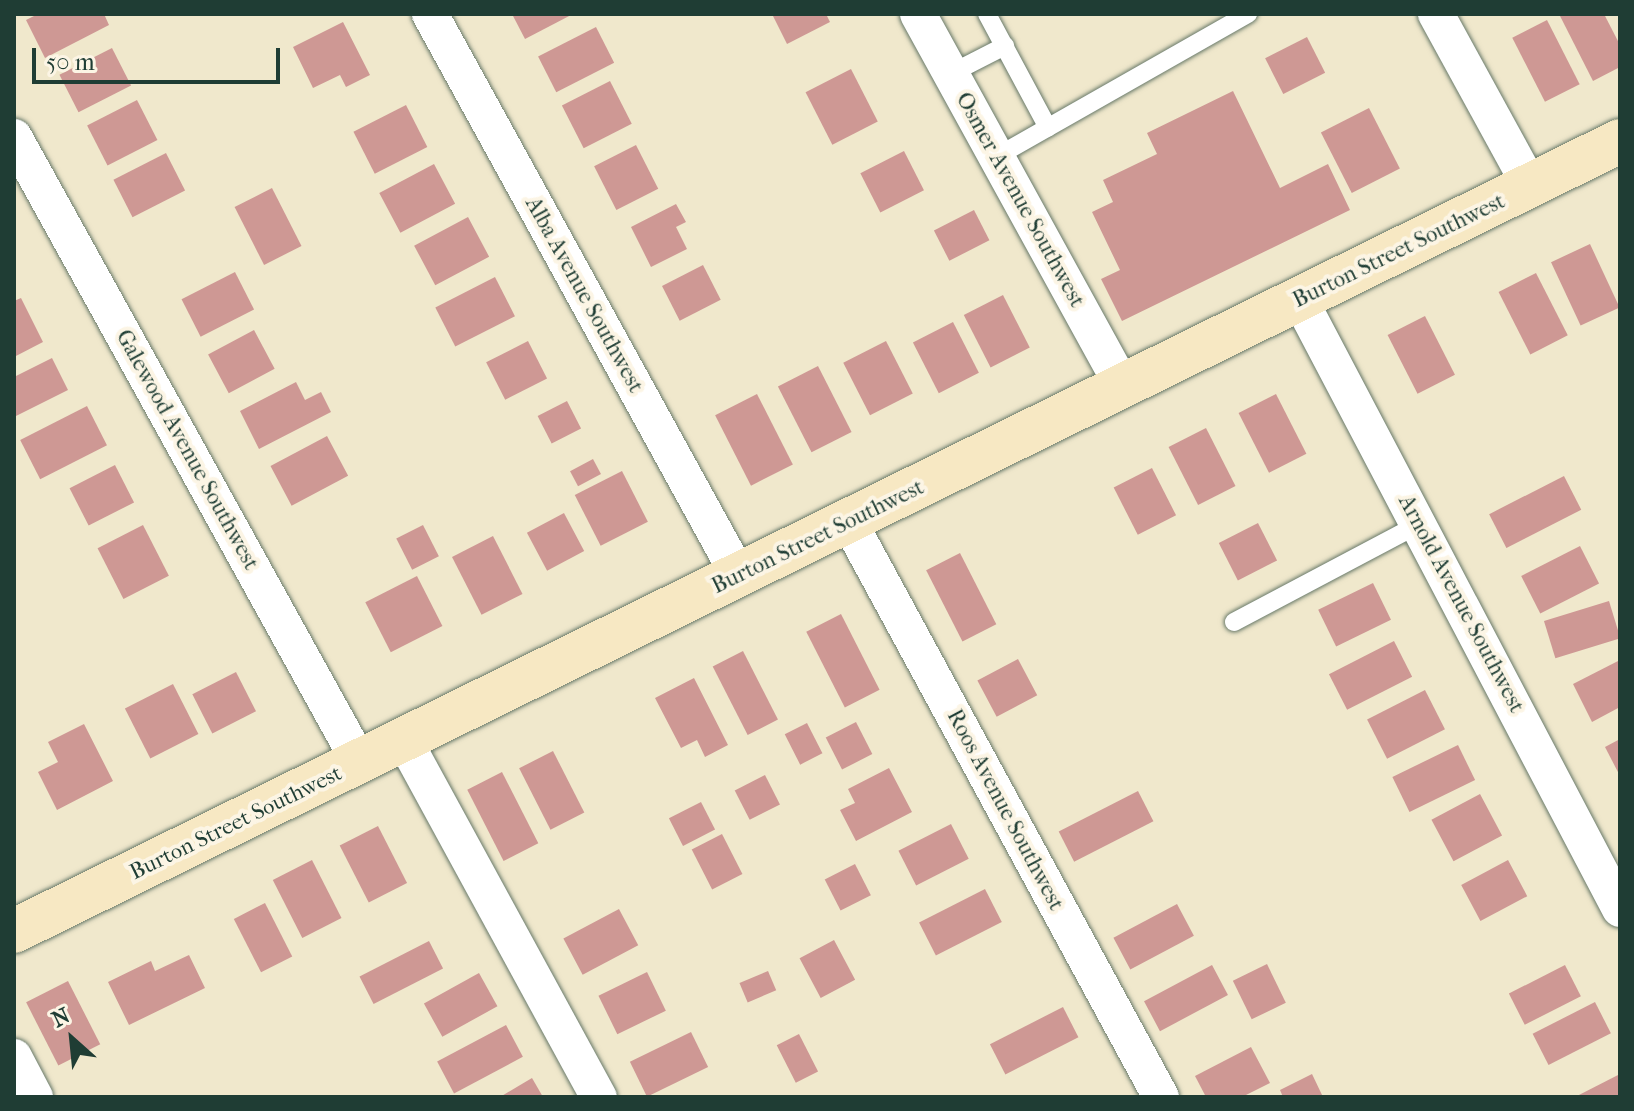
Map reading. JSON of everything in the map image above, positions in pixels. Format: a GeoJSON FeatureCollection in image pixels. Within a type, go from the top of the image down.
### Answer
{"type":"FeatureCollection","features":[{"type":"Feature","properties":{"kind":"main road","name":"Burton Street Southwest"},"geometry":{"type":"LineString","coordinates":[[14,931],[1620,141]]}},
{"type":"Feature","properties":{"kind":"street","name":"Alba Avenue Southwest"},"geometry":{"type":"LineString","coordinates":[[430,14],[739,576]]}},
{"type":"Feature","properties":{"kind":"street","name":"Osmer Avenue Southwest"},"geometry":{"type":"LineString","coordinates":[[918,14],[1123,387]]}},
{"type":"Feature","properties":{"kind":"street"},"geometry":{"type":"LineString","coordinates":[[1436,14],[1530,186]]}},
{"type":"Feature","properties":{"kind":"street","name":"Galewood Avenue Southwest"},"geometry":{"type":"LineString","coordinates":[[14,137],[360,763]]}},
{"type":"Feature","properties":{"kind":"street","name":"Arnold Avenue Southwest"},"geometry":{"type":"LineString","coordinates":[[1300,300],[1620,909]]}},
{"type":"Feature","properties":{"kind":"street","name":"Roos Avenue Southwest"},"geometry":{"type":"LineString","coordinates":[[849,522],[1161,1097]]}},
{"type":"Feature","properties":{"kind":"street"},"geometry":{"type":"LineString","coordinates":[[404,740],[599,1097]]}},
{"type":"Feature","properties":{"kind":"street"},"geometry":{"type":"LineString","coordinates":[[14,1057],[35,1097]]}},
{"type":"Feature","properties":{"kind":"lane"},"geometry":{"type":"LineString","coordinates":[[987,14],[1048,128]]}},
{"type":"Feature","properties":{"kind":"lane"},"geometry":{"type":"LineString","coordinates":[[996,157],[1248,14]]}},
{"type":"Feature","properties":{"kind":"lane"},"geometry":{"type":"LineString","coordinates":[[950,74],[1005,46]]}},
{"type":"Feature","properties":{"kind":"lane"},"geometry":{"type":"LineString","coordinates":[[1234,622],[1419,524]]}},
{"type":"Feature","properties":{"kind":"building"},"geometry":{"type":"Polygon","coordinates":[[[38,14],[104,14],[109,25],[45,58],[26,20],[38,14]]]}},
{"type":"Feature","properties":{"kind":"building"},"geometry":{"type":"Polygon","coordinates":[[[512,14],[573,14],[525,39],[512,14]]]}},
{"type":"Feature","properties":{"kind":"building"},"geometry":{"type":"Polygon","coordinates":[[[772,14],[826,14],[830,22],[787,44],[772,14]]]}},
{"type":"Feature","properties":{"kind":"building"},"geometry":{"type":"Polygon","coordinates":[[[1559,14],[1604,14],[1620,45],[1620,67],[1593,81],[1559,14]]]}},
{"type":"Feature","properties":{"kind":"building"},"geometry":{"type":"Polygon","coordinates":[[[1547,20],[1580,84],[1545,102],[1512,38],[1547,20]]]}},
{"type":"Feature","properties":{"kind":"building"},"geometry":{"type":"Polygon","coordinates":[[[343,22],[370,75],[346,87],[340,75],[313,88],[293,47],[343,22]]]}},
{"type":"Feature","properties":{"kind":"building"},"geometry":{"type":"Polygon","coordinates":[[[596,27],[614,63],[556,92],[538,57],[596,27]]]}},
{"type":"Feature","properties":{"kind":"building"},"geometry":{"type":"Polygon","coordinates":[[[1307,37],[1325,73],[1283,94],[1265,58],[1307,37]]]}},
{"type":"Feature","properties":{"kind":"building"},"geometry":{"type":"Polygon","coordinates":[[[112,48],[131,85],[78,112],[59,75],[112,48]]]}},
{"type":"Feature","properties":{"kind":"building"},"geometry":{"type":"Polygon","coordinates":[[[851,69],[878,122],[832,145],[806,92],[851,69]]]}},
{"type":"Feature","properties":{"kind":"building"},"geometry":{"type":"Polygon","coordinates":[[[610,81],[632,124],[584,148],[562,106],[610,81]]]}},
{"type":"Feature","properties":{"kind":"building"},"geometry":{"type":"Polygon","coordinates":[[[1233,91],[1280,188],[1328,164],[1350,210],[1122,321],[1101,279],[1120,270],[1092,212],[1113,202],[1103,180],[1157,154],[1147,133],[1233,91]]]}},
{"type":"Feature","properties":{"kind":"building"},"geometry":{"type":"Polygon","coordinates":[[[137,100],[157,140],[108,166],[87,125],[137,100]]]}},
{"type":"Feature","properties":{"kind":"building"},"geometry":{"type":"Polygon","coordinates":[[[406,105],[427,147],[375,174],[353,132],[406,105]]]}},
{"type":"Feature","properties":{"kind":"building"},"geometry":{"type":"Polygon","coordinates":[[[1369,108],[1400,169],[1352,193],[1321,133],[1369,108]]]}},
{"type":"Feature","properties":{"kind":"building"},"geometry":{"type":"Polygon","coordinates":[[[636,145],[658,189],[616,210],[594,166],[636,145]]]}},
{"type":"Feature","properties":{"kind":"building"},"geometry":{"type":"Polygon","coordinates":[[[904,151],[924,190],[880,212],[860,173],[904,151]]]}},
{"type":"Feature","properties":{"kind":"building"},"geometry":{"type":"Polygon","coordinates":[[[166,153],[185,190],[132,217],[113,180],[166,153]]]}},
{"type":"Feature","properties":{"kind":"building"},"geometry":{"type":"Polygon","coordinates":[[[434,164],[455,204],[400,233],[379,193],[434,164]]]}},
{"type":"Feature","properties":{"kind":"building"},"geometry":{"type":"Polygon","coordinates":[[[272,188],[302,246],[264,265],[235,207],[272,188]]]}},
{"type":"Feature","properties":{"kind":"building"},"geometry":{"type":"Polygon","coordinates":[[[676,204],[686,222],[676,227],[687,249],[651,267],[631,227],[676,204]]]}},
{"type":"Feature","properties":{"kind":"building"},"geometry":{"type":"Polygon","coordinates":[[[974,210],[989,240],[949,261],[934,230],[974,210]]]}},
{"type":"Feature","properties":{"kind":"building"},"geometry":{"type":"Polygon","coordinates":[[[468,217],[489,257],[435,285],[414,246],[468,217]]]}},
{"type":"Feature","properties":{"kind":"building"},"geometry":{"type":"Polygon","coordinates":[[[1590,244],[1620,307],[1581,326],[1551,262],[1590,244]]]}},
{"type":"Feature","properties":{"kind":"building"},"geometry":{"type":"Polygon","coordinates":[[[703,265],[721,300],[680,321],[662,286],[703,265]]]}},
{"type":"Feature","properties":{"kind":"building"},"geometry":{"type":"Polygon","coordinates":[[[235,272],[254,309],[201,337],[182,299],[235,272]]]}},
{"type":"Feature","properties":{"kind":"building"},"geometry":{"type":"Polygon","coordinates":[[[1536,273],[1568,335],[1530,354],[1499,292],[1536,273]]]}},
{"type":"Feature","properties":{"kind":"building"},"geometry":{"type":"Polygon","coordinates":[[[495,277],[515,316],[455,347],[435,307],[495,277]]]}},
{"type":"Feature","properties":{"kind":"building"},"geometry":{"type":"Polygon","coordinates":[[[1003,295],[1030,348],[991,368],[964,315],[1003,295]]]}},
{"type":"Feature","properties":{"kind":"building"},"geometry":{"type":"Polygon","coordinates":[[[21,298],[43,342],[14,357],[14,301],[21,298]]]}},
{"type":"Feature","properties":{"kind":"building"},"geometry":{"type":"Polygon","coordinates":[[[1425,316],[1455,375],[1418,394],[1388,335],[1425,316]]]}},
{"type":"Feature","properties":{"kind":"building"},"geometry":{"type":"Polygon","coordinates":[[[953,322],[979,373],[939,393],[913,342],[953,322]]]}},
{"type":"Feature","properties":{"kind":"building"},"geometry":{"type":"Polygon","coordinates":[[[254,330],[275,369],[229,393],[208,354],[254,330]]]}},
{"type":"Feature","properties":{"kind":"building"},"geometry":{"type":"Polygon","coordinates":[[[528,341],[547,378],[505,400],[486,362],[528,341]]]}},
{"type":"Feature","properties":{"kind":"building"},"geometry":{"type":"Polygon","coordinates":[[[886,341],[913,394],[870,415],[843,363],[886,341]]]}},
{"type":"Feature","properties":{"kind":"building"},"geometry":{"type":"Polygon","coordinates":[[[52,358],[68,390],[14,417],[14,377],[52,358]]]}},
{"type":"Feature","properties":{"kind":"building"},"geometry":{"type":"Polygon","coordinates":[[[818,366],[852,432],[812,452],[778,386],[818,366]]]}},
{"type":"Feature","properties":{"kind":"building"},"geometry":{"type":"Polygon","coordinates":[[[296,382],[305,400],[321,392],[331,412],[259,449],[240,411],[296,382]]]}},
{"type":"Feature","properties":{"kind":"building"},"geometry":{"type":"Polygon","coordinates":[[[757,394],[793,464],[751,486],[715,415],[757,394]]]}},
{"type":"Feature","properties":{"kind":"building"},"geometry":{"type":"Polygon","coordinates":[[[1276,394],[1306,454],[1269,473],[1239,413],[1276,394]]]}},
{"type":"Feature","properties":{"kind":"building"},"geometry":{"type":"Polygon","coordinates":[[[567,401],[581,429],[552,444],[538,416],[567,401]]]}},
{"type":"Feature","properties":{"kind":"building"},"geometry":{"type":"Polygon","coordinates":[[[87,406],[107,445],[40,479],[20,440],[87,406]]]}},
{"type":"Feature","properties":{"kind":"building"},"geometry":{"type":"Polygon","coordinates":[[[1206,428],[1236,486],[1198,505],[1169,447],[1206,428]]]}},
{"type":"Feature","properties":{"kind":"building"},"geometry":{"type":"Polygon","coordinates":[[[327,436],[348,476],[292,506],[270,466],[327,436]]]}},
{"type":"Feature","properties":{"kind":"building"},"geometry":{"type":"Polygon","coordinates":[[[593,459],[601,474],[578,486],[570,471],[593,459]]]}},
{"type":"Feature","properties":{"kind":"building"},"geometry":{"type":"Polygon","coordinates":[[[115,465],[134,502],[89,526],[70,488],[115,465]]]}},
{"type":"Feature","properties":{"kind":"building"},"geometry":{"type":"Polygon","coordinates":[[[1152,468],[1176,515],[1138,535],[1114,488],[1152,468]]]}},
{"type":"Feature","properties":{"kind":"building"},"geometry":{"type":"Polygon","coordinates":[[[622,471],[648,522],[601,546],[575,495],[622,471]]]}},
{"type":"Feature","properties":{"kind":"building"},"geometry":{"type":"Polygon","coordinates":[[[1564,476],[1581,510],[1506,548],[1489,514],[1564,476]]]}},
{"type":"Feature","properties":{"kind":"building"},"geometry":{"type":"Polygon","coordinates":[[[564,513],[584,551],[547,571],[527,533],[564,513]]]}},
{"type":"Feature","properties":{"kind":"building"},"geometry":{"type":"Polygon","coordinates":[[[1258,523],[1277,560],[1238,580],[1219,543],[1258,523]]]}},
{"type":"Feature","properties":{"kind":"building"},"geometry":{"type":"Polygon","coordinates":[[[143,525],[169,576],[123,599],[98,548],[143,525]]]}},
{"type":"Feature","properties":{"kind":"building"},"geometry":{"type":"Polygon","coordinates":[[[423,525],[439,556],[412,570],[396,539],[423,525]]]}},
{"type":"Feature","properties":{"kind":"building"},"geometry":{"type":"Polygon","coordinates":[[[493,536],[523,594],[482,615],[452,557],[493,536]]]}},
{"type":"Feature","properties":{"kind":"building"},"geometry":{"type":"Polygon","coordinates":[[[1580,546],[1599,583],[1540,613],[1521,576],[1580,546]]]}},
{"type":"Feature","properties":{"kind":"building"},"geometry":{"type":"Polygon","coordinates":[[[960,553],[996,624],[962,642],[926,570],[960,553]]]}},
{"type":"Feature","properties":{"kind":"building"},"geometry":{"type":"Polygon","coordinates":[[[417,576],[442,626],[391,652],[365,602],[417,576]]]}},
{"type":"Feature","properties":{"kind":"building"},"geometry":{"type":"Polygon","coordinates":[[[1373,583],[1391,620],[1336,647],[1318,610],[1373,583]]]}},
{"type":"Feature","properties":{"kind":"building"},"geometry":{"type":"Polygon","coordinates":[[[1609,601],[1620,638],[1555,658],[1544,621],[1609,601]]]}},
{"type":"Feature","properties":{"kind":"building"},"geometry":{"type":"Polygon","coordinates":[[[841,614],[880,690],[845,707],[806,632],[841,614]]]}},
{"type":"Feature","properties":{"kind":"building"},"geometry":{"type":"Polygon","coordinates":[[[1394,641],[1412,677],[1347,710],[1329,674],[1394,641]]]}},
{"type":"Feature","properties":{"kind":"building"},"geometry":{"type":"Polygon","coordinates":[[[743,651],[778,720],[748,735],[713,666],[743,651]]]}},
{"type":"Feature","properties":{"kind":"building"},"geometry":{"type":"Polygon","coordinates":[[[1018,659],[1037,695],[997,717],[977,681],[1018,659]]]}},
{"type":"Feature","properties":{"kind":"building"},"geometry":{"type":"Polygon","coordinates":[[[1620,660],[1620,707],[1592,722],[1573,684],[1620,660]]]}},
{"type":"Feature","properties":{"kind":"building"},"geometry":{"type":"Polygon","coordinates":[[[236,672],[256,711],[212,733],[192,694],[236,672]]]}},
{"type":"Feature","properties":{"kind":"building"},"geometry":{"type":"Polygon","coordinates":[[[694,678],[728,745],[705,757],[697,740],[681,748],[655,698],[694,678]]]}},
{"type":"Feature","properties":{"kind":"building"},"geometry":{"type":"Polygon","coordinates":[[[173,684],[198,734],[150,758],[125,709],[173,684]]]}},
{"type":"Feature","properties":{"kind":"building"},"geometry":{"type":"Polygon","coordinates":[[[1425,690],[1445,729],[1387,759],[1367,720],[1425,690]]]}},
{"type":"Feature","properties":{"kind":"building"},"geometry":{"type":"Polygon","coordinates":[[[856,722],[872,754],[842,770],[826,737],[856,722]]]}},
{"type":"Feature","properties":{"kind":"building"},"geometry":{"type":"Polygon","coordinates":[[[807,723],[822,753],[800,765],[785,734],[807,723]]]}},
{"type":"Feature","properties":{"kind":"building"},"geometry":{"type":"Polygon","coordinates":[[[84,724],[113,781],[57,810],[38,772],[58,762],[48,742],[84,724]]]}},
{"type":"Feature","properties":{"kind":"building"},"geometry":{"type":"Polygon","coordinates":[[[1620,739],[1620,776],[1605,747],[1620,739]]]}},
{"type":"Feature","properties":{"kind":"building"},"geometry":{"type":"Polygon","coordinates":[[[1458,745],[1475,780],[1409,812],[1392,777],[1458,745]]]}},
{"type":"Feature","properties":{"kind":"building"},"geometry":{"type":"Polygon","coordinates":[[[553,751],[584,812],[550,830],[519,768],[553,751]]]}},
{"type":"Feature","properties":{"kind":"building"},"geometry":{"type":"Polygon","coordinates":[[[889,768],[912,812],[856,841],[840,810],[855,803],[848,789],[889,768]]]}},
{"type":"Feature","properties":{"kind":"building"},"geometry":{"type":"Polygon","coordinates":[[[502,772],[538,843],[504,861],[467,790],[502,772]]]}},
{"type":"Feature","properties":{"kind":"building"},"geometry":{"type":"Polygon","coordinates":[[[765,775],[780,804],[750,820],[735,790],[765,775]]]}},
{"type":"Feature","properties":{"kind":"building"},"geometry":{"type":"Polygon","coordinates":[[[1138,791],[1153,821],[1074,862],[1059,831],[1138,791]]]}},
{"type":"Feature","properties":{"kind":"building"},"geometry":{"type":"Polygon","coordinates":[[[1480,794],[1502,835],[1454,861],[1431,820],[1480,794]]]}},
{"type":"Feature","properties":{"kind":"building"},"geometry":{"type":"Polygon","coordinates":[[[701,802],[715,830],[683,846],[669,818],[701,802]]]}},
{"type":"Feature","properties":{"kind":"building"},"geometry":{"type":"Polygon","coordinates":[[[951,824],[969,859],[916,886],[898,851],[951,824]]]}},
{"type":"Feature","properties":{"kind":"building"},"geometry":{"type":"Polygon","coordinates":[[[378,826],[407,883],[369,903],[340,846],[378,826]]]}},
{"type":"Feature","properties":{"kind":"building"},"geometry":{"type":"Polygon","coordinates":[[[722,834],[742,874],[712,890],[692,849],[722,834]]]}},
{"type":"Feature","properties":{"kind":"building"},"geometry":{"type":"Polygon","coordinates":[[[312,860],[342,918],[302,938],[273,880],[312,860]]]}},
{"type":"Feature","properties":{"kind":"building"},"geometry":{"type":"Polygon","coordinates":[[[1508,860],[1527,896],[1480,921],[1461,885],[1508,860]]]}},
{"type":"Feature","properties":{"kind":"building"},"geometry":{"type":"Polygon","coordinates":[[[855,864],[871,895],[841,911],[825,879],[855,864]]]}},
{"type":"Feature","properties":{"kind":"building"},"geometry":{"type":"Polygon","coordinates":[[[985,889],[1002,922],[936,956],[919,923],[985,889]]]}},
{"type":"Feature","properties":{"kind":"building"},"geometry":{"type":"Polygon","coordinates":[[[265,903],[292,956],[261,972],[234,919],[265,903]]]}},
{"type":"Feature","properties":{"kind":"building"},"geometry":{"type":"Polygon","coordinates":[[[1177,904],[1194,936],[1130,970],[1113,938],[1177,904]]]}},
{"type":"Feature","properties":{"kind":"building"},"geometry":{"type":"Polygon","coordinates":[[[619,909],[638,945],[583,975],[563,939],[619,909]]]}},
{"type":"Feature","properties":{"kind":"building"},"geometry":{"type":"Polygon","coordinates":[[[834,940],[855,980],[821,998],[800,958],[834,940]]]}},
{"type":"Feature","properties":{"kind":"building"},"geometry":{"type":"Polygon","coordinates":[[[429,941],[443,969],[374,1004],[360,976],[429,941]]]}},
{"type":"Feature","properties":{"kind":"building"},"geometry":{"type":"Polygon","coordinates":[[[189,955],[205,988],[129,1025],[108,982],[151,961],[155,971],[189,955]]]}},
{"type":"Feature","properties":{"kind":"building"},"geometry":{"type":"Polygon","coordinates":[[[1267,964],[1286,1003],[1252,1019],[1233,981],[1267,964]]]}},
{"type":"Feature","properties":{"kind":"building"},"geometry":{"type":"Polygon","coordinates":[[[1212,965],[1228,995],[1160,1031],[1144,1001],[1212,965]]]}},
{"type":"Feature","properties":{"kind":"building"},"geometry":{"type":"Polygon","coordinates":[[[1565,965],[1581,996],[1525,1025],[1509,994],[1565,965]]]}},
{"type":"Feature","properties":{"kind":"building"},"geometry":{"type":"Polygon","coordinates":[[[768,971],[776,990],[748,1002],[739,983],[768,971]]]}},
{"type":"Feature","properties":{"kind":"building"},"geometry":{"type":"Polygon","coordinates":[[[647,972],[666,1011],[617,1034],[598,996],[647,972]]]}},
{"type":"Feature","properties":{"kind":"building"},"geometry":{"type":"Polygon","coordinates":[[[479,973],[497,1006],[442,1037],[424,1004],[479,973]]]}},
{"type":"Feature","properties":{"kind":"building"},"geometry":{"type":"Polygon","coordinates":[[[68,981],[100,1044],[58,1066],[26,1002],[68,981]]]}},
{"type":"Feature","properties":{"kind":"building"},"geometry":{"type":"Polygon","coordinates":[[[1595,1002],[1611,1033],[1549,1065],[1533,1034],[1595,1002]]]}},
{"type":"Feature","properties":{"kind":"building"},"geometry":{"type":"Polygon","coordinates":[[[1063,1007],[1078,1037],[1005,1075],[990,1044],[1063,1007]]]}},
{"type":"Feature","properties":{"kind":"building"},"geometry":{"type":"Polygon","coordinates":[[[506,1025],[523,1057],[454,1093],[437,1062],[506,1025]]]}},
{"type":"Feature","properties":{"kind":"building"},"geometry":{"type":"Polygon","coordinates":[[[691,1032],[708,1067],[647,1097],[630,1062],[691,1032]]]}},
{"type":"Feature","properties":{"kind":"building"},"geometry":{"type":"Polygon","coordinates":[[[799,1034],[818,1071],[796,1083],[777,1045],[799,1034]]]}},
{"type":"Feature","properties":{"kind":"building"},"geometry":{"type":"Polygon","coordinates":[[[1251,1047],[1270,1083],[1242,1097],[1206,1097],[1195,1076],[1251,1047]]]}},
{"type":"Feature","properties":{"kind":"building"},"geometry":{"type":"Polygon","coordinates":[[[1312,1074],[1323,1097],[1283,1097],[1280,1090],[1312,1074]]]}},
{"type":"Feature","properties":{"kind":"building"},"geometry":{"type":"Polygon","coordinates":[[[1620,1074],[1620,1097],[1575,1097],[1620,1074]]]}},
{"type":"Feature","properties":{"kind":"building"},"geometry":{"type":"Polygon","coordinates":[[[532,1078],[543,1097],[500,1097],[532,1078]]]}}]}
